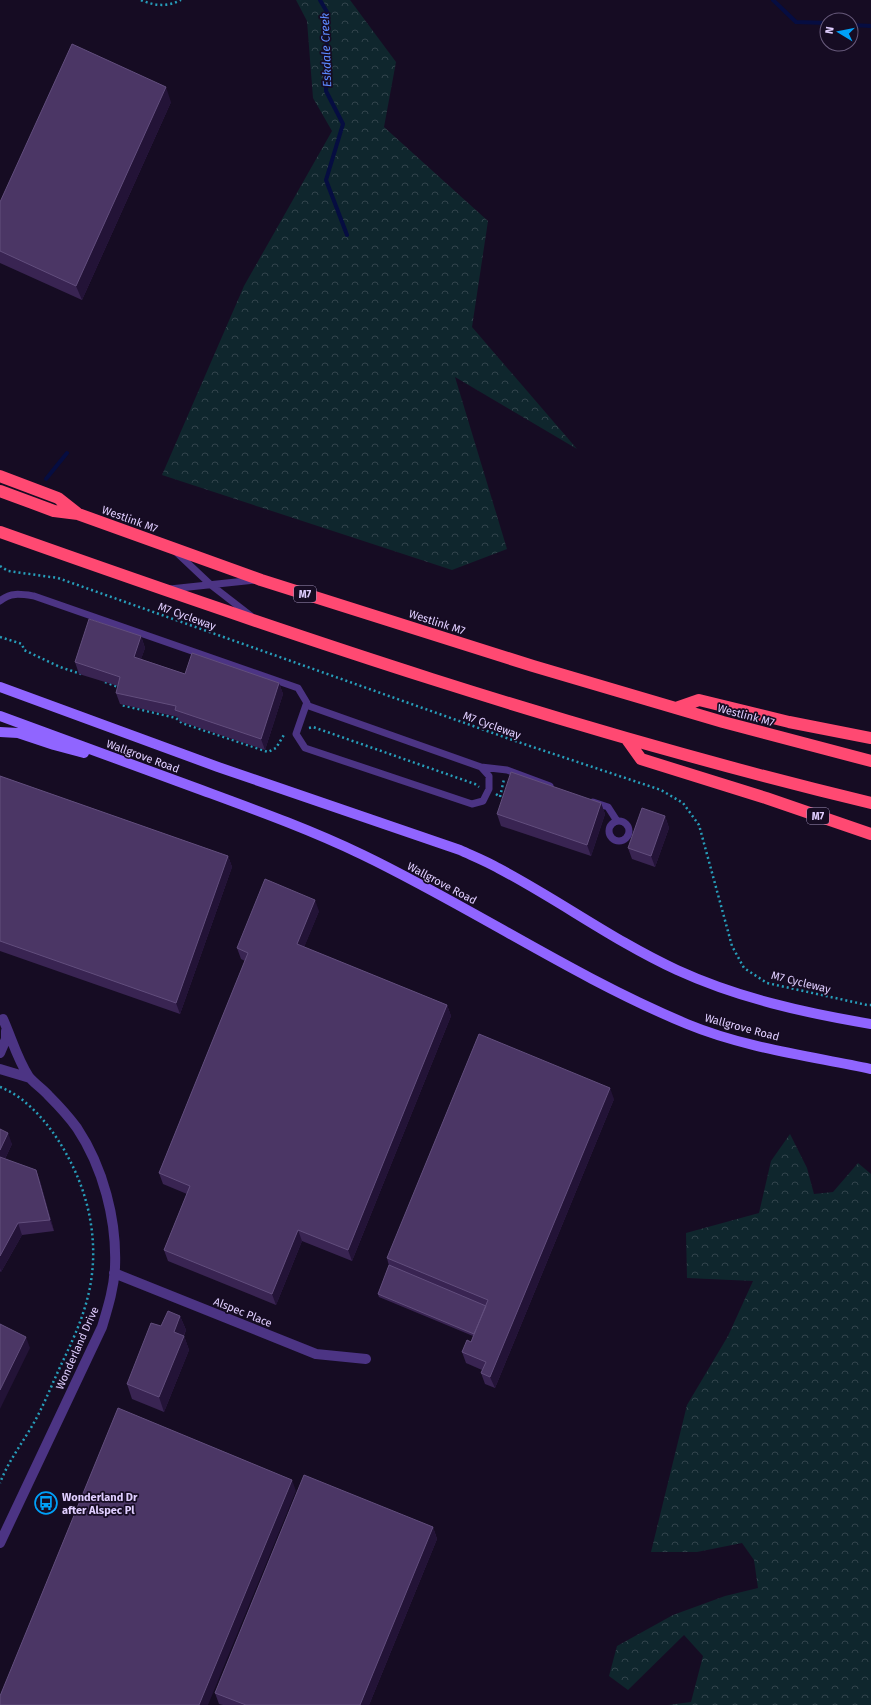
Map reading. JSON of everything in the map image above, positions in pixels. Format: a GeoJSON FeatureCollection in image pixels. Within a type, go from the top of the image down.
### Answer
{"type":"FeatureCollection","features":[{"type":"Feature","properties":{"kind":"highway"},"geometry":{"type":"LineString","coordinates":[[0,476],[58,498],[78,514]]}},
{"type":"Feature","properties":{"kind":"highway","name":"Westlink M7"},"geometry":{"type":"LineString","coordinates":[[0,491],[54,511],[78,514],[261,580],[533,666],[723,722],[871,761]]}},
{"type":"Feature","properties":{"kind":"highway","name":"M7"},"geometry":{"type":"LineString","coordinates":[[0,532],[261,624],[512,704],[712,762],[871,803]]}},
{"type":"Feature","properties":{"kind":"highway"},"geometry":{"type":"LineString","coordinates":[[676,708],[699,700],[789,722],[871,738]]}},
{"type":"Feature","properties":{"kind":"highway","name":"M7"},"geometry":{"type":"LineString","coordinates":[[626,738],[641,759],[766,798],[871,834]]}},
{"type":"Feature","properties":{"kind":"main road","name":"Wallgrove Road"},"geometry":{"type":"LineString","coordinates":[[0,687],[218,767],[460,850],[498,868],[626,944],[676,970],[716,987],[762,1001],[868,1024]]}},
{"type":"Feature","properties":{"kind":"main road","name":"Wallgrove Road"},"geometry":{"type":"LineString","coordinates":[[0,716],[293,823],[356,852],[428,888],[620,994],[689,1024],[722,1036],[754,1044],[866,1068]]}},
{"type":"Feature","properties":{"kind":"main road"},"geometry":{"type":"LineString","coordinates":[[0,732],[18,733],[54,745],[130,764]]}},
{"type":"Feature","properties":{"kind":"street"},"geometry":{"type":"LineString","coordinates":[[0,1053],[6,1039],[6,1029],[2,1016]]}},
{"type":"Feature","properties":{"kind":"street","name":"Wonderland Drive"},"geometry":{"type":"LineString","coordinates":[[0,1543],[102,1327],[110,1298],[114,1273],[113,1232],[107,1197],[96,1166],[76,1128],[49,1095],[30,1078],[16,1054],[2,1016]]}},
{"type":"Feature","properties":{"kind":"street","name":"Wonderland Drive"},"geometry":{"type":"LineString","coordinates":[[0,1068],[30,1078]]}},
{"type":"Feature","properties":{"kind":"street","name":"Alspec Place"},"geometry":{"type":"LineString","coordinates":[[114,1273],[316,1354],[366,1358]]}},
{"type":"Feature","properties":{"kind":"lane"},"geometry":{"type":"LineString","coordinates":[[172,548],[211,585],[261,624]]}},
{"type":"Feature","properties":{"kind":"lane"},"geometry":{"type":"LineString","coordinates":[[162,590],[261,580]]}},
{"type":"Feature","properties":{"kind":"lane"},"geometry":{"type":"LineString","coordinates":[[0,601],[11,594],[34,596],[298,688],[307,703],[296,734],[305,748],[472,804],[483,801],[489,789],[489,776],[481,767]]}},
{"type":"Feature","properties":{"kind":"lane"},"geometry":{"type":"LineString","coordinates":[[306,705],[481,767],[507,770],[556,788]]}},
{"type":"Feature","properties":{"kind":"lane"},"geometry":{"type":"LineString","coordinates":[[584,798],[608,807],[617,821]]}},
{"type":"Feature","properties":{"kind":"path"},"geometry":{"type":"LineString","coordinates":[[141,0],[157,5],[166,5],[180,0]]}},
{"type":"Feature","properties":{"kind":"path","name":"M7 Cycleway"},"geometry":{"type":"LineString","coordinates":[[0,566],[8,571],[58,578],[518,742],[661,790],[683,803],[699,825],[732,946],[744,968],[767,983],[867,1006],[871,1005]]}},
{"type":"Feature","properties":{"kind":"path"},"geometry":{"type":"LineString","coordinates":[[0,637],[22,644],[24,650],[60,667],[88,676]]}},
{"type":"Feature","properties":{"kind":"path"},"geometry":{"type":"LineString","coordinates":[[102,681],[124,689],[123,694]]}},
{"type":"Feature","properties":{"kind":"path"},"geometry":{"type":"LineString","coordinates":[[122,700],[121,706],[176,718],[182,723],[268,752],[276,748],[290,723],[307,728],[312,727],[475,784],[480,788],[489,789],[500,797],[507,770]]}},
{"type":"Feature","properties":{"kind":"path"},"geometry":{"type":"LineString","coordinates":[[0,1087],[19,1097],[33,1108],[62,1146],[85,1195],[92,1233],[91,1279],[87,1300],[74,1338],[37,1416],[27,1435],[12,1457],[0,1483]]}},
{"type":"Feature","properties":{"kind":"green space"},"geometry":{"type":"Polygon","coordinates":[[[296,0],[350,0],[396,62],[384,127],[488,221],[472,327],[577,449],[455,377],[507,549],[452,570],[162,475],[244,286],[332,131],[313,98],[307,21],[296,0]]]}},
{"type":"Feature","properties":{"kind":"green space"},"geometry":{"type":"Polygon","coordinates":[[[790,1134],[807,1168],[814,1194],[833,1192],[858,1163],[871,1174],[871,1705],[668,1705],[691,1702],[703,1656],[684,1635],[628,1690],[609,1676],[617,1646],[673,1615],[725,1596],[758,1588],[754,1560],[742,1543],[697,1552],[651,1552],[687,1405],[728,1336],[753,1281],[687,1278],[686,1233],[759,1213],[771,1161],[790,1134]]]}},
{"type":"Feature","properties":{"kind":"building"},"geometry":{"type":"Polygon","coordinates":[[[72,44],[166,87],[76,286],[0,251],[0,202],[72,44]]]}},
{"type":"Feature","properties":{"kind":"building"},"geometry":{"type":"Polygon","coordinates":[[[89,619],[141,636],[134,657],[185,674],[192,653],[279,683],[261,739],[175,710],[176,706],[116,693],[120,677],[75,662],[89,619]]]}},
{"type":"Feature","properties":{"kind":"building"},"geometry":{"type":"Polygon","coordinates":[[[511,772],[601,803],[587,845],[497,814],[511,772]]]}},
{"type":"Feature","properties":{"kind":"building"},"geometry":{"type":"Polygon","coordinates":[[[0,776],[228,856],[176,1003],[0,941],[0,776]]]}},
{"type":"Feature","properties":{"kind":"building"},"geometry":{"type":"Polygon","coordinates":[[[642,808],[665,816],[651,856],[628,848],[642,808]]]}},
{"type":"Feature","properties":{"kind":"building"},"geometry":{"type":"Polygon","coordinates":[[[265,879],[315,900],[297,944],[447,1005],[348,1250],[298,1230],[272,1294],[164,1250],[190,1186],[159,1173],[248,953],[237,948],[265,879]]]}},
{"type":"Feature","properties":{"kind":"building"},"geometry":{"type":"Polygon","coordinates":[[[479,1034],[610,1088],[490,1377],[481,1373],[486,1362],[462,1352],[467,1340],[471,1342],[488,1300],[387,1258],[479,1034]]]}},
{"type":"Feature","properties":{"kind":"building"},"geometry":{"type":"Polygon","coordinates":[[[0,1129],[8,1133],[0,1150],[0,1129]]]}},
{"type":"Feature","properties":{"kind":"building"},"geometry":{"type":"Polygon","coordinates":[[[0,1157],[36,1170],[50,1220],[18,1223],[0,1256],[0,1157]]]}},
{"type":"Feature","properties":{"kind":"building"},"geometry":{"type":"Polygon","coordinates":[[[389,1265],[486,1306],[474,1334],[378,1294],[389,1265]]]}},
{"type":"Feature","properties":{"kind":"building"},"geometry":{"type":"Polygon","coordinates":[[[168,1311],[180,1316],[174,1332],[184,1336],[159,1397],[127,1384],[151,1323],[161,1326],[168,1311]]]}},
{"type":"Feature","properties":{"kind":"building"},"geometry":{"type":"Polygon","coordinates":[[[0,1324],[26,1337],[0,1390],[0,1324]]]}},
{"type":"Feature","properties":{"kind":"building"},"geometry":{"type":"Polygon","coordinates":[[[118,1408],[292,1480],[199,1705],[0,1705],[0,1696],[118,1408]]]}},
{"type":"Feature","properties":{"kind":"building"},"geometry":{"type":"Polygon","coordinates":[[[304,1475],[433,1527],[360,1705],[246,1705],[215,1693],[304,1475]]]}},
{"type":"Feature","properties":{"kind":"waterway","name":"Eskdale Creek"},"geometry":{"type":"LineString","coordinates":[[320,0],[327,12],[326,91],[343,124],[326,180],[347,235]]}},
{"type":"Feature","properties":{"kind":"waterway"},"geometry":{"type":"LineString","coordinates":[[773,0],[796,22],[819,23]]}},
{"type":"Feature","properties":{"kind":"waterway"},"geometry":{"type":"LineString","coordinates":[[859,25],[871,26]]}},
{"type":"Feature","properties":{"kind":"waterway"},"geometry":{"type":"LineString","coordinates":[[46,479],[67,453]]}},
{"type":"Feature","properties":{"kind":"place","name":"Wonderland Dr after Alspec Pl"},"geometry":{"type":"Point","coordinates":[46,1503]}}]}
